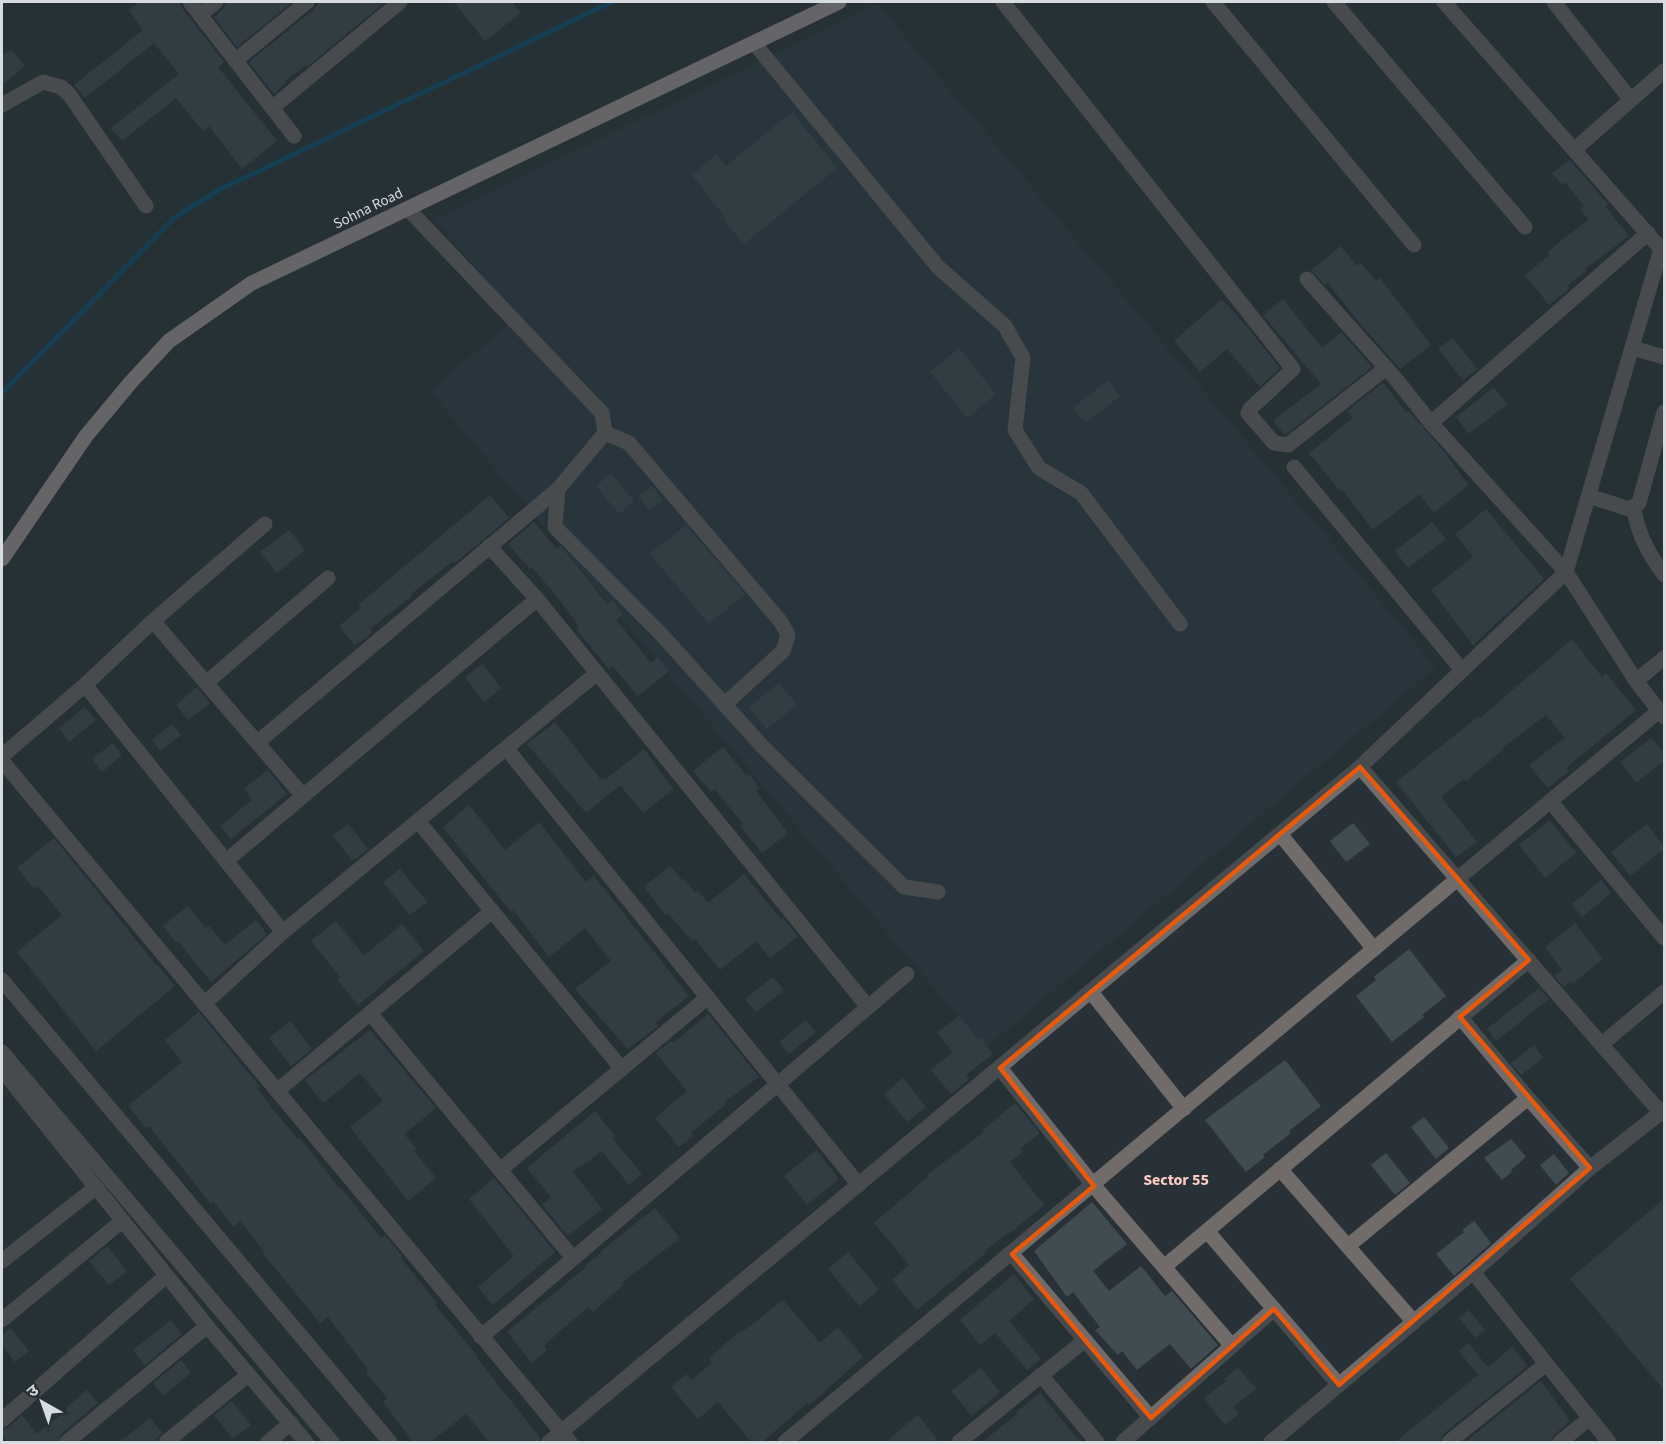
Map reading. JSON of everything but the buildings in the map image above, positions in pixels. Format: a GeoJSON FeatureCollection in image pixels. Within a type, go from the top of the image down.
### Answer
{"type":"FeatureCollection","features":[{"type":"Feature","properties":{"kind":"main road","name":"Sohna Road"},"geometry":{"type":"LineString","coordinates":[[2,559],[86,436],[131,382],[169,341],[252,283],[839,2]]}},
{"type":"Feature","properties":{"kind":"street"},"geometry":{"type":"LineString","coordinates":[[190,2],[294,136]]}},
{"type":"Feature","properties":{"kind":"street"},"geometry":{"type":"LineString","coordinates":[[200,15],[216,2]]}},
{"type":"Feature","properties":{"kind":"street"},"geometry":{"type":"LineString","coordinates":[[236,60],[308,2]]}},
{"type":"Feature","properties":{"kind":"street"},"geometry":{"type":"LineString","coordinates":[[273,108],[400,2]]}},
{"type":"Feature","properties":{"kind":"street"},"geometry":{"type":"LineString","coordinates":[[1003,2],[1293,369],[1248,413],[1274,442],[1288,445],[1386,368]]}},
{"type":"Feature","properties":{"kind":"street"},"geometry":{"type":"LineString","coordinates":[[1213,2],[1414,245]]}},
{"type":"Feature","properties":{"kind":"street"},"geometry":{"type":"LineString","coordinates":[[1334,2],[1525,227]]}},
{"type":"Feature","properties":{"kind":"street"},"geometry":{"type":"LineString","coordinates":[[549,1443],[566,1438],[859,1185],[1360,767],[1566,572],[1663,247],[1574,150],[1450,4]]}},
{"type":"Feature","properties":{"kind":"street"},"geometry":{"type":"LineString","coordinates":[[1559,4],[1631,100]]}},
{"type":"Feature","properties":{"kind":"street"},"geometry":{"type":"LineString","coordinates":[[754,43],[938,267],[1005,327],[1023,358],[1015,430],[1039,468],[1080,493],[1180,624]]}},
{"type":"Feature","properties":{"kind":"street"},"geometry":{"type":"LineString","coordinates":[[1574,150],[1665,71]]}},
{"type":"Feature","properties":{"kind":"street"},"geometry":{"type":"LineString","coordinates":[[2,105],[43,82],[61,87],[69,94],[146,206]]}},
{"type":"Feature","properties":{"kind":"street"},"geometry":{"type":"LineString","coordinates":[[258,742],[558,489],[605,433],[602,413],[408,209]]}},
{"type":"Feature","properties":{"kind":"street"},"geometry":{"type":"LineString","coordinates":[[1431,423],[1648,233]]}},
{"type":"Feature","properties":{"kind":"street"},"geometry":{"type":"LineString","coordinates":[[785,1443],[1094,1186],[1457,878],[1550,801],[1662,714],[1636,681],[1566,572],[1431,423],[1307,279]]}},
{"type":"Feature","properties":{"kind":"street"},"geometry":{"type":"LineString","coordinates":[[1632,348],[1665,357]]}},
{"type":"Feature","properties":{"kind":"street"},"geometry":{"type":"LineString","coordinates":[[1588,496],[1629,509],[1639,503],[1665,412]]}},
{"type":"Feature","properties":{"kind":"street"},"geometry":{"type":"LineString","coordinates":[[605,433],[629,443],[781,622],[788,635],[783,651],[724,704]]}},
{"type":"Feature","properties":{"kind":"street"},"geometry":{"type":"LineString","coordinates":[[1294,467],[1462,670]]}},
{"type":"Feature","properties":{"kind":"street"},"geometry":{"type":"LineString","coordinates":[[558,489],[555,527],[660,633],[762,746],[904,887],[938,892]]}},
{"type":"Feature","properties":{"kind":"street"},"geometry":{"type":"LineString","coordinates":[[1634,508],[1636,524],[1644,542],[1665,575]]}},
{"type":"Feature","properties":{"kind":"street"},"geometry":{"type":"LineString","coordinates":[[265,524],[153,621],[2,758],[566,1438]]}},
{"type":"Feature","properties":{"kind":"street"},"geometry":{"type":"LineString","coordinates":[[489,546],[537,599],[868,1007]]}},
{"type":"Feature","properties":{"kind":"street"},"geometry":{"type":"LineString","coordinates":[[206,683],[328,578]]}},
{"type":"Feature","properties":{"kind":"street"},"geometry":{"type":"LineString","coordinates":[[226,861],[537,599]]}},
{"type":"Feature","properties":{"kind":"street"},"geometry":{"type":"LineString","coordinates":[[153,621],[303,796]]}},
{"type":"Feature","properties":{"kind":"street"},"geometry":{"type":"LineString","coordinates":[[1636,681],[1665,658]]}},
{"type":"Feature","properties":{"kind":"street"},"geometry":{"type":"LineString","coordinates":[[204,1004],[283,932],[597,673]]}},
{"type":"Feature","properties":{"kind":"street"},"geometry":{"type":"LineString","coordinates":[[85,685],[283,932]]}},
{"type":"Feature","properties":{"kind":"street"},"geometry":{"type":"LineString","coordinates":[[506,748],[859,1185]]}},
{"type":"Feature","properties":{"kind":"street"},"geometry":{"type":"LineString","coordinates":[[1272,1442],[1473,1272],[1590,1168],[1663,1112],[1360,767]]}},
{"type":"Feature","properties":{"kind":"street"},"geometry":{"type":"LineString","coordinates":[[1550,801],[1665,938]]}},
{"type":"Feature","properties":{"kind":"street"},"geometry":{"type":"LineString","coordinates":[[417,821],[622,1069]]}},
{"type":"Feature","properties":{"kind":"street"},"geometry":{"type":"LineString","coordinates":[[1280,834],[1374,949]]}},
{"type":"Feature","properties":{"kind":"street"},"geometry":{"type":"LineString","coordinates":[[277,1091],[492,911]]}},
{"type":"Feature","properties":{"kind":"street"},"geometry":{"type":"LineString","coordinates":[[1164,1267],[1529,960]]}},
{"type":"Feature","properties":{"kind":"street"},"geometry":{"type":"LineString","coordinates":[[481,1337],[907,974]]}},
{"type":"Feature","properties":{"kind":"street"},"geometry":{"type":"LineString","coordinates":[[2,980],[390,1443]]}},
{"type":"Feature","properties":{"kind":"street"},"geometry":{"type":"LineString","coordinates":[[1091,992],[1184,1109]]}},
{"type":"Feature","properties":{"kind":"street"},"geometry":{"type":"LineString","coordinates":[[1602,1044],[1665,992]]}},
{"type":"Feature","properties":{"kind":"street"},"geometry":{"type":"LineString","coordinates":[[500,1170],[708,997]]}},
{"type":"Feature","properties":{"kind":"street"},"geometry":{"type":"LineString","coordinates":[[370,1013],[573,1258]]}},
{"type":"Feature","properties":{"kind":"street"},"geometry":{"type":"LineString","coordinates":[[1460,1017],[1590,1168]]}},
{"type":"Feature","properties":{"kind":"street"},"geometry":{"type":"LineString","coordinates":[[2,1052],[332,1443]]}},
{"type":"Feature","properties":{"kind":"street"},"geometry":{"type":"LineString","coordinates":[[1000,1068],[1094,1186],[1232,1346]]}},
{"type":"Feature","properties":{"kind":"street"},"geometry":{"type":"LineString","coordinates":[[2,1070],[166,1276],[306,1443]]}},
{"type":"Feature","properties":{"kind":"street"},"geometry":{"type":"LineString","coordinates":[[1348,1246],[1528,1098]]}},
{"type":"Feature","properties":{"kind":"street"},"geometry":{"type":"LineString","coordinates":[[1280,1169],[1414,1322]]}},
{"type":"Feature","properties":{"kind":"street"},"geometry":{"type":"LineString","coordinates":[[2,1261],[95,1188]]}},
{"type":"Feature","properties":{"kind":"street"},"geometry":{"type":"LineString","coordinates":[[2,1320],[122,1221]]}},
{"type":"Feature","properties":{"kind":"street"},"geometry":{"type":"LineString","coordinates":[[1207,1231],[1339,1385]]}},
{"type":"Feature","properties":{"kind":"street"},"geometry":{"type":"LineString","coordinates":[[1012,1254],[1151,1418]]}},
{"type":"Feature","properties":{"kind":"street"},"geometry":{"type":"LineString","coordinates":[[1473,1272],[1609,1443]]}},
{"type":"Feature","properties":{"kind":"street"},"geometry":{"type":"LineString","coordinates":[[2,1420],[166,1276]]}},
{"type":"Feature","properties":{"kind":"street"},"geometry":{"type":"LineString","coordinates":[[1124,1443],[1274,1309]]}},
{"type":"Feature","properties":{"kind":"street"},"geometry":{"type":"LineString","coordinates":[[67,1443],[207,1326]]}},
{"type":"Feature","properties":{"kind":"street"},"geometry":{"type":"LineString","coordinates":[[964,1441],[1084,1340]]}},
{"type":"Feature","properties":{"kind":"street"},"geometry":{"type":"LineString","coordinates":[[1449,1443],[1545,1364]]}},
{"type":"Feature","properties":{"kind":"street"},"geometry":{"type":"LineString","coordinates":[[166,1443],[248,1375]]}},
{"type":"Feature","properties":{"kind":"street"},"geometry":{"type":"LineString","coordinates":[[1041,1376],[1097,1443]]}},
{"type":"Feature","properties":{"kind":"street"},"geometry":{"type":"LineString","coordinates":[[1560,1443],[1590,1418]]}},
{"type":"Feature","properties":{"kind":"street"},"geometry":{"type":"LineString","coordinates":[[268,1443],[291,1423]]}},
{"type":"Feature","properties":{"kind":"highlighted area"},"geometry":{"type":"Polygon","coordinates":[[[1360,767],[1529,960],[1460,1017],[1590,1168],[1339,1385],[1274,1309],[1151,1418],[1012,1254],[1094,1186],[1000,1068],[1360,767]]]}},
{"type":"Feature","properties":{"kind":"shaded area"},"geometry":{"type":"Polygon","coordinates":[[[877,4],[1436,667],[985,1048],[430,391],[517,317],[435,220],[877,4]]]}},
{"type":"Feature","properties":{"kind":"waterway"},"geometry":{"type":"LineString","coordinates":[[2,393],[175,217],[219,190],[612,2]]}},
{"type":"Feature","properties":{"kind":"district","name":"Sector 55"},"geometry":{"type":"Point","coordinates":[1176,1179]}}]}
